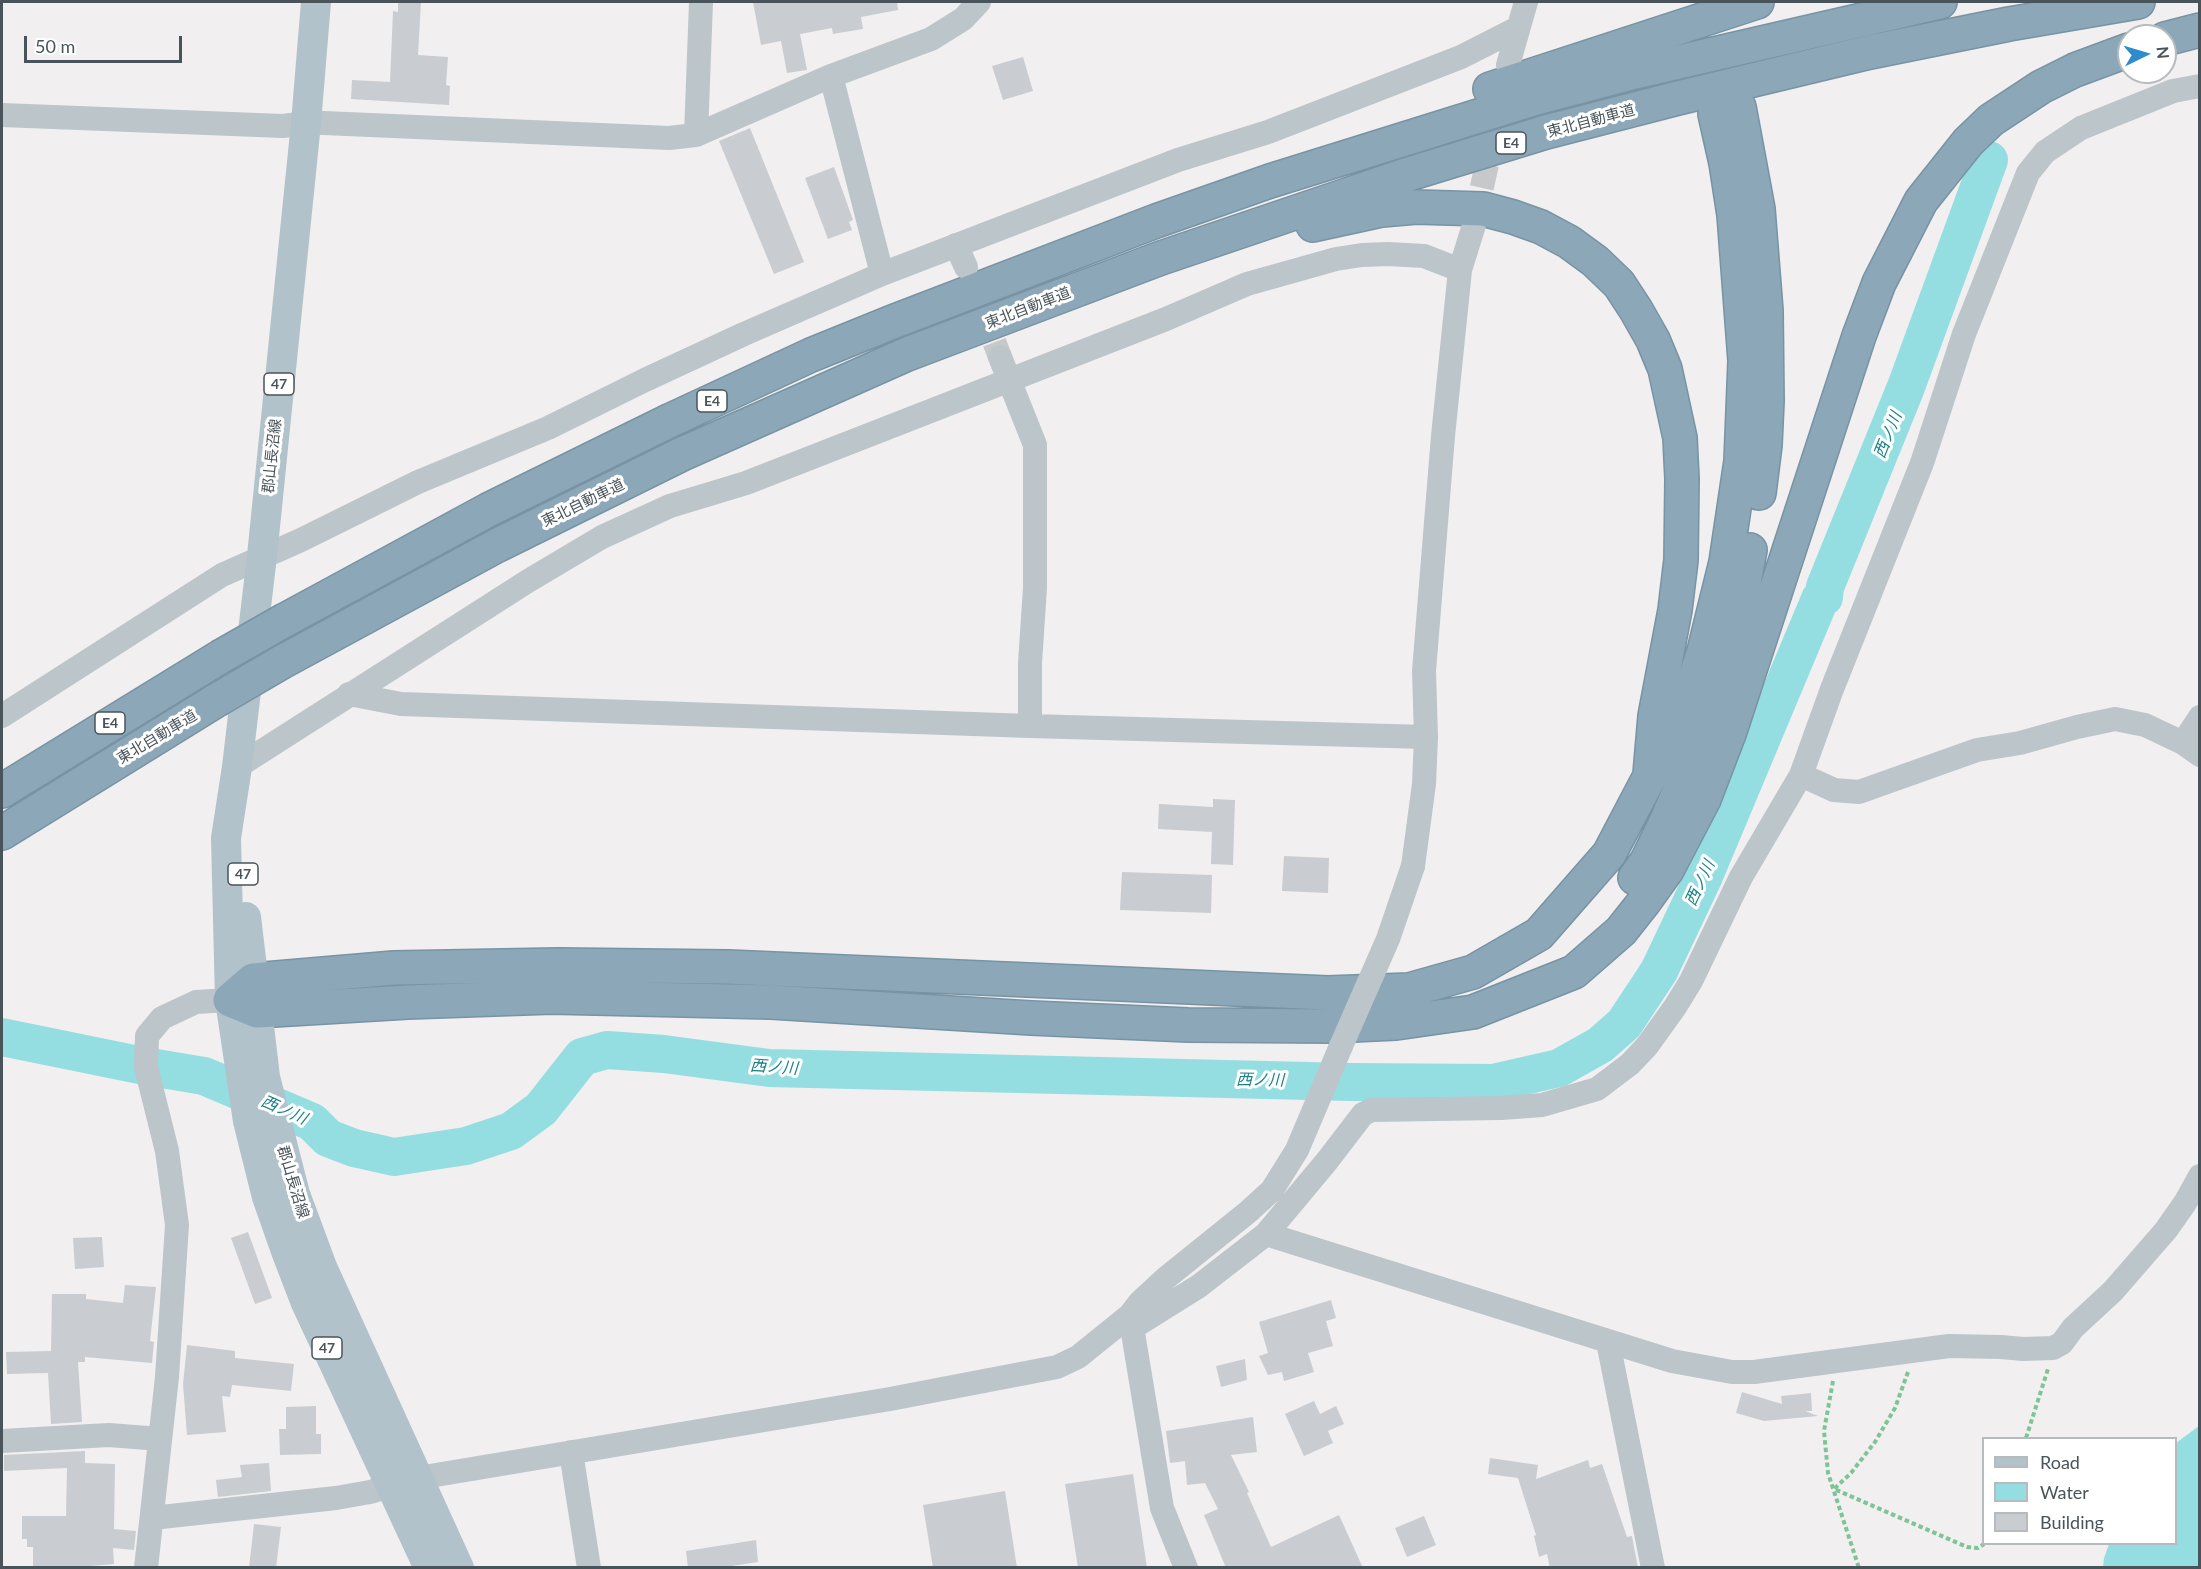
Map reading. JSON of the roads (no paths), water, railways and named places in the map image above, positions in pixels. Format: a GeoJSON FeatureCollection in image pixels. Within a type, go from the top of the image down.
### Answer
{"type":"FeatureCollection","features":[{"type":"Feature","properties":{"kind":"highway"},"geometry":{"type":"LineString","coordinates":[[1156,221],[1266,171],[1401,120],[1757,2]]}},
{"type":"Feature","properties":{"kind":"highway","name":"E4"},"geometry":{"type":"LineString","coordinates":[[2,791],[220,657],[498,505],[671,420],[811,355],[1156,221],[1270,181],[1536,98],[1631,72],[1940,2]]}},
{"type":"Feature","properties":{"kind":"highway","name":"東北自動車道"},"geometry":{"type":"LineString","coordinates":[[2,833],[282,662],[498,545],[672,459],[905,355],[1161,258],[1274,218],[1545,132],[1870,52],[2008,24],[2138,2]]}},
{"type":"Feature","properties":{"kind":"highway"},"geometry":{"type":"LineString","coordinates":[[2177,36],[2199,30]]}},
{"type":"Feature","properties":{"kind":"highway"},"geometry":{"type":"LineString","coordinates":[[247,997],[408,1002],[563,998],[771,1002],[1031,1018],[1188,1024],[1332,1026],[1396,1023],[1473,1012],[1574,972],[1621,931],[1667,870],[1704,799],[1730,731],[1859,336],[1879,283],[1921,201],[1968,142],[1991,120],[2058,78],[2117,54]]}},
{"type":"Feature","properties":{"kind":"highway"},"geometry":{"type":"LineString","coordinates":[[247,997],[394,968],[580,965],[728,967],[1328,993],[1409,990],[1473,972],[1539,934],[1609,854],[1650,776],[1674,741],[1704,651],[1726,562],[1741,461],[1745,362],[1734,215],[1726,163],[1727,111],[1758,209],[1767,355],[1765,445],[1739,610],[1707,719],[1688,772],[1647,861],[1601,924],[1540,987]]}},
{"type":"Feature","properties":{"kind":"highway"},"geometry":{"type":"LineString","coordinates":[[905,355],[1166,274],[1326,221],[1382,210],[1416,207],[1483,209],[1541,227],[1569,242],[1595,261],[1619,284],[1653,339],[1665,369],[1680,438],[1683,507],[1681,560],[1675,610],[1654,716],[1650,776]]}},
{"type":"Feature","properties":{"kind":"main road","name":"郡山長沼線"},"geometry":{"type":"LineString","coordinates":[[316,2],[262,556],[237,767],[226,837],[247,997],[253,1075],[248,1121],[267,1197],[306,1303],[405,1482],[459,1568]]}},
{"type":"Feature","properties":{"kind":"main road","name":"郡山長沼線"},"geometry":{"type":"LineString","coordinates":[[253,1075],[277,1130],[295,1194],[405,1482],[429,1568]]}},
{"type":"Feature","properties":{"kind":"street"},"geometry":{"type":"LineString","coordinates":[[696,135],[701,2]]}},
{"type":"Feature","properties":{"kind":"street"},"geometry":{"type":"LineString","coordinates":[[2,115],[283,126],[306,123],[669,138],[696,135],[831,76],[931,39],[963,19],[979,2]]}},
{"type":"Feature","properties":{"kind":"street"},"geometry":{"type":"LineString","coordinates":[[1508,65],[1526,2]]}},
{"type":"Feature","properties":{"kind":"street"},"geometry":{"type":"LineString","coordinates":[[2,716],[222,575],[301,540],[418,482],[548,428],[724,343],[882,274],[956,245],[1178,160],[1268,132],[1461,57],[1518,28]]}},
{"type":"Feature","properties":{"kind":"street"},"geometry":{"type":"LineString","coordinates":[[831,76],[882,274]]}},
{"type":"Feature","properties":{"kind":"street"},"geometry":{"type":"LineString","coordinates":[[152,1518],[336,1498],[405,1482],[890,1399],[1057,1366],[1078,1358],[1131,1322],[1199,1286],[1266,1234],[1328,1161],[1354,1123],[1363,1114],[1372,1110],[1542,1105],[1597,1089],[1630,1064],[1659,1029],[1691,981],[1741,878],[1801,775],[1836,678],[1922,464],[1964,334],[2028,173],[2045,152],[2081,128],[2173,91],[2199,86]]}},
{"type":"Feature","properties":{"kind":"street"},"geometry":{"type":"LineString","coordinates":[[1186,1568],[1162,1508],[1131,1322],[1140,1302],[1272,1190],[1297,1150],[1388,939],[1413,866],[1424,784],[1426,737],[1424,671],[1443,436],[1460,270],[1474,225]]}},
{"type":"Feature","properties":{"kind":"street"},"geometry":{"type":"LineString","coordinates":[[956,245],[966,267]]}},
{"type":"Feature","properties":{"kind":"street"},"geometry":{"type":"LineString","coordinates":[[237,767],[528,581],[602,537],[670,506],[746,483],[1166,319],[1247,284],[1336,259],[1362,255],[1424,256],[1460,270]]}},
{"type":"Feature","properties":{"kind":"street"},"geometry":{"type":"LineString","coordinates":[[1000,357],[1035,445],[1035,588],[1030,663],[1030,726]]}},
{"type":"Feature","properties":{"kind":"street"},"geometry":{"type":"LineString","coordinates":[[349,694],[401,704],[1426,737]]}},
{"type":"Feature","properties":{"kind":"street"},"geometry":{"type":"LineString","coordinates":[[1801,775],[1834,790],[1859,792],[1977,750],[2020,743],[2115,718],[2145,725],[2191,749],[2199,717]]}},
{"type":"Feature","properties":{"kind":"street"},"geometry":{"type":"LineString","coordinates":[[140,1567],[152,1518],[171,1324],[177,1225],[167,1150],[146,1067],[147,1036],[162,1018],[196,1002],[247,997]]}},
{"type":"Feature","properties":{"kind":"street"},"geometry":{"type":"LineString","coordinates":[[1266,1234],[1681,1363],[1732,1372],[1778,1370],[1913,1350],[1977,1346],[2053,1348],[2062,1343],[2073,1328],[2113,1291],[2166,1230],[2185,1203],[2199,1176]]}},
{"type":"Feature","properties":{"kind":"street"},"geometry":{"type":"LineString","coordinates":[[1608,1342],[1653,1568]]}},
{"type":"Feature","properties":{"kind":"street"},"geometry":{"type":"LineString","coordinates":[[2,1441],[109,1435],[160,1439]]}},
{"type":"Feature","properties":{"kind":"street"},"geometry":{"type":"LineString","coordinates":[[571,1452],[589,1568]]}},
{"type":"Feature","properties":{"kind":"water"},"geometry":{"type":"Polygon","coordinates":[[[2199,1426],[2199,1567],[2103,1567],[2109,1545],[2177,1545],[2177,1442],[2199,1426]]]}},
{"type":"Feature","properties":{"kind":"waterway","name":"西ノ川"},"geometry":{"type":"LineString","coordinates":[[2,1037],[204,1076],[312,1122],[328,1138],[354,1148],[394,1157],[466,1146],[511,1131],[541,1109],[582,1057],[607,1050],[664,1054],[769,1068],[1350,1082],[1493,1083],[1559,1068],[1600,1045],[1624,1024],[1659,971],[1704,876],[1820,599],[1824,597],[1825,587],[1906,387],[1989,160]]}},
{"type":"Feature","properties":{"kind":"tunnel"},"geometry":{"type":"LineString","coordinates":[[1474,223],[1502,96]]}},
{"type":"Feature","properties":{"kind":"tunnel"},"geometry":{"type":"LineString","coordinates":[[969,275],[1000,357]]}}]}
